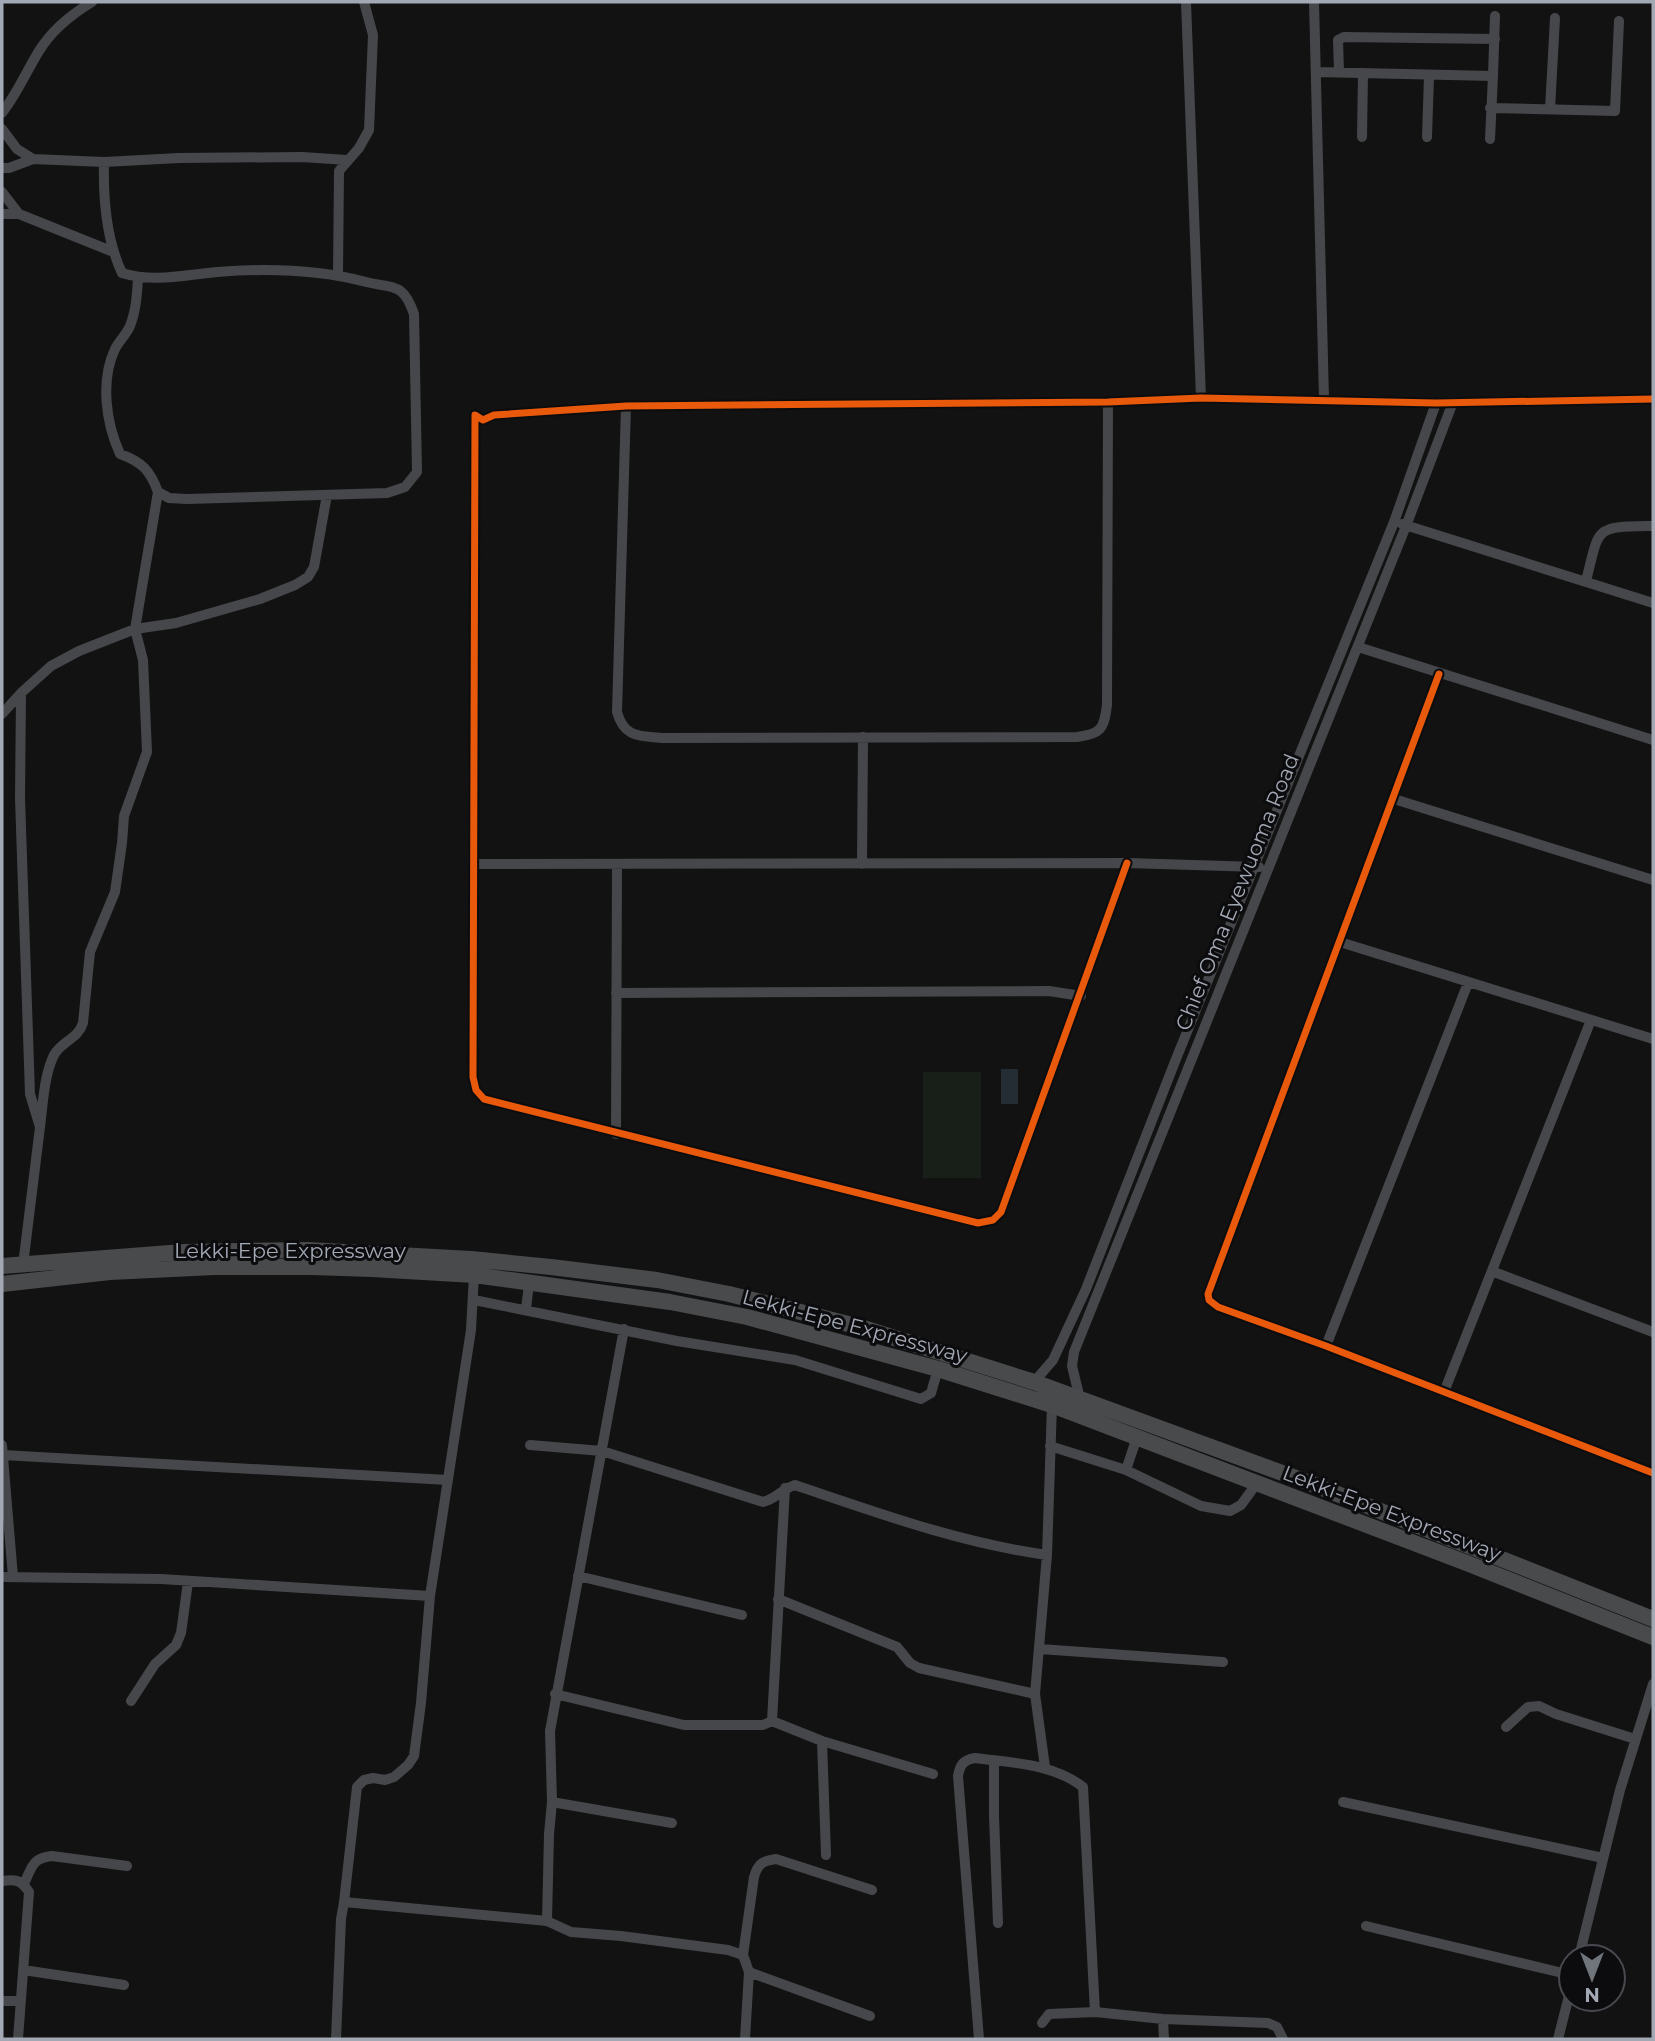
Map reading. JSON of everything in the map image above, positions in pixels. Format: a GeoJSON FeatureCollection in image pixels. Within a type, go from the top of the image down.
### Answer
{"type":"FeatureCollection","features":[{"type":"Feature","properties":{"kind":"highway","name":"Lekki-Epe Expressway"},"geometry":{"type":"LineString","coordinates":[[2,1266],[183,1252],[307,1250],[471,1259],[551,1267],[657,1280],[729,1294],[860,1327],[1034,1382],[1307,1482],[1439,1544],[1653,1637]]}},
{"type":"Feature","properties":{"kind":"highway","name":"Lekki-Epe Expressway"},"geometry":{"type":"LineString","coordinates":[[2,1283],[110,1272],[214,1267],[312,1267],[474,1275],[670,1302],[747,1317],[938,1369],[1052,1405],[1257,1483],[1653,1619]]}},
{"type":"Feature","properties":{"kind":"street"},"geometry":{"type":"LineString","coordinates":[[2,113],[41,48],[69,15],[92,2]]}},
{"type":"Feature","properties":{"kind":"street"},"geometry":{"type":"LineString","coordinates":[[338,274],[339,171],[359,148],[369,130],[373,35],[363,2]]}},
{"type":"Feature","properties":{"kind":"street"},"geometry":{"type":"LineString","coordinates":[[1186,2],[1201,398]]}},
{"type":"Feature","properties":{"kind":"street"},"geometry":{"type":"LineString","coordinates":[[1314,2],[1324,399]]}},
{"type":"Feature","properties":{"kind":"street"},"geometry":{"type":"LineString","coordinates":[[1490,139],[1495,16]]}},
{"type":"Feature","properties":{"kind":"street"},"geometry":{"type":"LineString","coordinates":[[1550,109],[1555,18]]}},
{"type":"Feature","properties":{"kind":"street"},"geometry":{"type":"LineString","coordinates":[[1490,108],[1615,110],[1619,21]]}},
{"type":"Feature","properties":{"kind":"street"},"geometry":{"type":"LineString","coordinates":[[1339,72],[1338,40],[1344,37],[1495,39]]}},
{"type":"Feature","properties":{"kind":"street"},"geometry":{"type":"LineString","coordinates":[[1316,72],[1493,76]]}},
{"type":"Feature","properties":{"kind":"street"},"geometry":{"type":"LineString","coordinates":[[1362,137],[1363,74]]}},
{"type":"Feature","properties":{"kind":"street"},"geometry":{"type":"LineString","coordinates":[[1427,137],[1429,76]]}},
{"type":"Feature","properties":{"kind":"street"},"geometry":{"type":"LineString","coordinates":[[2,129],[17,149],[33,159]]}},
{"type":"Feature","properties":{"kind":"street"},"geometry":{"type":"LineString","coordinates":[[2,168],[33,159],[104,162],[179,158],[302,157],[347,160]]}},
{"type":"Feature","properties":{"kind":"street"},"geometry":{"type":"LineString","coordinates":[[104,162],[103,190],[111,251],[122,273],[138,279],[279,270],[338,274],[396,287],[408,296],[414,314],[417,463],[416,472],[405,487],[387,493],[187,499],[169,498],[159,492]]}},
{"type":"Feature","properties":{"kind":"street"},"geometry":{"type":"LineString","coordinates":[[2,192],[19,214]]}},
{"type":"Feature","properties":{"kind":"street"},"geometry":{"type":"LineString","coordinates":[[2,214],[19,214],[111,251]]}},
{"type":"Feature","properties":{"kind":"street"},"geometry":{"type":"LineString","coordinates":[[23,1265],[44,1095],[55,1055],[80,1032],[83,1023],[92,944],[115,891],[124,817],[146,756],[143,660],[135,629],[159,492],[150,471],[137,461],[120,454],[107,414],[107,379],[115,350],[129,328],[138,279]]}},
{"type":"Feature","properties":{"kind":"street"},"geometry":{"type":"LineString","coordinates":[[1127,863],[1001,1212],[993,1220],[978,1223],[484,1099],[476,1090],[474,1077],[475,415],[483,420],[494,415],[626,406],[1108,402],[1201,398],[1436,403],[1653,399]]}},
{"type":"Feature","properties":{"kind":"street"},"geometry":{"type":"LineString","coordinates":[[626,406],[617,712],[626,731],[640,736],[663,738],[1077,737],[1093,735],[1101,729],[1107,705],[1108,402]]}},
{"type":"Feature","properties":{"kind":"street","name":"Chief Oma Eyewuoma Road"},"geometry":{"type":"LineString","coordinates":[[1080,1399],[1072,1366],[1074,1352],[1358,647],[1453,402]]}},
{"type":"Feature","properties":{"kind":"street","name":"Chief Oma Eyewuoma Road"},"geometry":{"type":"LineString","coordinates":[[1034,1382],[1053,1360],[1086,1289],[1394,522],[1436,403]]}},
{"type":"Feature","properties":{"kind":"street"},"geometry":{"type":"LineString","coordinates":[[2,714],[51,666],[79,651],[135,629],[176,623],[260,599],[308,577],[314,567],[327,495]]}},
{"type":"Feature","properties":{"kind":"street"},"geometry":{"type":"LineString","coordinates":[[1394,522],[1653,603]]}},
{"type":"Feature","properties":{"kind":"street"},"geometry":{"type":"LineString","coordinates":[[1586,581],[1597,536],[1613,527],[1653,526]]}},
{"type":"Feature","properties":{"kind":"street"},"geometry":{"type":"LineString","coordinates":[[1358,647],[1653,740]]}},
{"type":"Feature","properties":{"kind":"street"},"geometry":{"type":"LineString","coordinates":[[1439,674],[1208,1294],[1209,1300],[1218,1307],[1653,1473]]}},
{"type":"Feature","properties":{"kind":"street"},"geometry":{"type":"LineString","coordinates":[[21,693],[20,798],[30,1094],[40,1127]]}},
{"type":"Feature","properties":{"kind":"street"},"geometry":{"type":"LineString","coordinates":[[862,864],[863,737]]}},
{"type":"Feature","properties":{"kind":"street"},"geometry":{"type":"LineString","coordinates":[[1394,799],[1653,880]]}},
{"type":"Feature","properties":{"kind":"street"},"geometry":{"type":"LineString","coordinates":[[474,864],[1127,863],[1255,865],[1266,870]]}},
{"type":"Feature","properties":{"kind":"street"},"geometry":{"type":"LineString","coordinates":[[616,1134],[617,864]]}},
{"type":"Feature","properties":{"kind":"street"},"geometry":{"type":"LineString","coordinates":[[1340,942],[1653,1039]]}},
{"type":"Feature","properties":{"kind":"street"},"geometry":{"type":"LineString","coordinates":[[1326,1346],[1468,983]]}},
{"type":"Feature","properties":{"kind":"street"},"geometry":{"type":"LineString","coordinates":[[615,993],[1049,991],[1081,996]]}},
{"type":"Feature","properties":{"kind":"street"},"geometry":{"type":"LineString","coordinates":[[1444,1392],[1494,1272],[1591,1020]]}},
{"type":"Feature","properties":{"kind":"street"},"geometry":{"type":"LineString","coordinates":[[1494,1272],[1653,1332]]}},
{"type":"Feature","properties":{"kind":"street"},"geometry":{"type":"LineString","coordinates":[[336,2039],[341,1919],[357,1787],[364,1780],[394,1777],[414,1756],[430,1596],[474,1300],[474,1275]]}},
{"type":"Feature","properties":{"kind":"street"},"geometry":{"type":"LineString","coordinates":[[526,1308],[529,1284]]}},
{"type":"Feature","properties":{"kind":"street"},"geometry":{"type":"LineString","coordinates":[[474,1300],[526,1308],[677,1341],[795,1360],[921,1399],[930,1393],[938,1369]]}},
{"type":"Feature","properties":{"kind":"street"},"geometry":{"type":"LineString","coordinates":[[547,1921],[552,1802],[550,1731],[624,1329]]}},
{"type":"Feature","properties":{"kind":"street"},"geometry":{"type":"LineString","coordinates":[[1045,1767],[1035,1695],[1047,1555],[1052,1405]]}},
{"type":"Feature","properties":{"kind":"street"},"geometry":{"type":"LineString","coordinates":[[1126,1470],[1137,1437]]}},
{"type":"Feature","properties":{"kind":"street"},"geometry":{"type":"LineString","coordinates":[[2,1445],[8,1577],[160,1579],[430,1596]]}},
{"type":"Feature","properties":{"kind":"street"},"geometry":{"type":"LineString","coordinates":[[530,1445],[602,1451],[762,1502],[774,1499],[785,1488],[795,1485],[963,1539],[1004,1549],[1047,1555]]}},
{"type":"Feature","properties":{"kind":"street"},"geometry":{"type":"LineString","coordinates":[[1050,1446],[1126,1470],[1201,1506],[1230,1511],[1241,1505],[1257,1483]]}},
{"type":"Feature","properties":{"kind":"street"},"geometry":{"type":"LineString","coordinates":[[3,1455],[448,1480]]}},
{"type":"Feature","properties":{"kind":"street"},"geometry":{"type":"LineString","coordinates":[[772,1721],[785,1488]]}},
{"type":"Feature","properties":{"kind":"street"},"geometry":{"type":"LineString","coordinates":[[578,1576],[742,1615]]}},
{"type":"Feature","properties":{"kind":"street"},"geometry":{"type":"LineString","coordinates":[[131,1700],[155,1664],[176,1645],[181,1633],[188,1582]]}},
{"type":"Feature","properties":{"kind":"street"},"geometry":{"type":"LineString","coordinates":[[778,1600],[897,1647],[909,1663],[919,1668],[1035,1695]]}},
{"type":"Feature","properties":{"kind":"street"},"geometry":{"type":"LineString","coordinates":[[1040,1649],[1223,1662]]}},
{"type":"Feature","properties":{"kind":"street"},"geometry":{"type":"LineString","coordinates":[[1582,1943],[1635,1739],[1653,1684]]}},
{"type":"Feature","properties":{"kind":"street"},"geometry":{"type":"LineString","coordinates":[[555,1694],[684,1725],[763,1725],[772,1721],[822,1741],[933,1774]]}},
{"type":"Feature","properties":{"kind":"street"},"geometry":{"type":"LineString","coordinates":[[1506,1727],[1528,1707],[1539,1706],[1635,1739]]}},
{"type":"Feature","properties":{"kind":"street"},"geometry":{"type":"LineString","coordinates":[[822,1741],[827,1855]]}},
{"type":"Feature","properties":{"kind":"street"},"geometry":{"type":"LineString","coordinates":[[979,2039],[958,1776],[960,1765],[966,1760],[1045,1767],[1071,1777],[1083,1787],[1094,2012]]}},
{"type":"Feature","properties":{"kind":"street"},"geometry":{"type":"LineString","coordinates":[[994,1761],[993,1816],[998,1923]]}},
{"type":"Feature","properties":{"kind":"street"},"geometry":{"type":"LineString","coordinates":[[552,1802],[672,1823]]}},
{"type":"Feature","properties":{"kind":"street"},"geometry":{"type":"LineString","coordinates":[[1343,1802],[1603,1858]]}},
{"type":"Feature","properties":{"kind":"street"},"geometry":{"type":"LineString","coordinates":[[24,1884],[35,1861],[42,1857],[127,1866]]}},
{"type":"Feature","properties":{"kind":"street"},"geometry":{"type":"LineString","coordinates":[[745,2039],[749,1972],[743,1955],[757,1867],[763,1860],[776,1859],[872,1890]]}},
{"type":"Feature","properties":{"kind":"street"},"geometry":{"type":"LineString","coordinates":[[2,1881],[16,1880],[24,1884],[29,1892],[18,2039]]}},
{"type":"Feature","properties":{"kind":"street"},"geometry":{"type":"LineString","coordinates":[[344,1902],[547,1921],[571,1933],[621,1936],[728,1950],[743,1955]]}},
{"type":"Feature","properties":{"kind":"street"},"geometry":{"type":"LineString","coordinates":[[1366,1926],[1557,1972]]}},
{"type":"Feature","properties":{"kind":"street"},"geometry":{"type":"LineString","coordinates":[[23,1970],[124,1984]]}},
{"type":"Feature","properties":{"kind":"street"},"geometry":{"type":"LineString","coordinates":[[749,1972],[870,2016]]}},
{"type":"Feature","properties":{"kind":"street"},"geometry":{"type":"LineString","coordinates":[[2,2001],[21,2001]]}},
{"type":"Feature","properties":{"kind":"street"},"geometry":{"type":"LineString","coordinates":[[1042,2022],[1049,2014],[1094,2012],[1163,2019],[1268,2024],[1277,2027],[1283,2039]]}},
{"type":"Feature","properties":{"kind":"street"},"geometry":{"type":"LineString","coordinates":[[1558,2039],[1565,2013]]}},
{"type":"Feature","properties":{"kind":"street"},"geometry":{"type":"LineString","coordinates":[[1163,2019],[1164,2039]]}},
{"type":"Feature","properties":{"kind":"shaded area"},"geometry":{"type":"Polygon","coordinates":[[[1001,1069],[1018,1069],[1018,1104],[1001,1104],[1001,1069]]]}},
{"type":"Feature","properties":{"kind":"shaded area"},"geometry":{"type":"Polygon","coordinates":[[[923,1072],[981,1072],[981,1178],[923,1178],[923,1072]]]}},
{"type":"Feature","properties":{"kind":"cycle path"},"geometry":{"type":"LineString","coordinates":[[1127,863],[1001,1212],[993,1220],[978,1223],[484,1099],[476,1090],[473,1077],[475,415],[483,420],[494,415],[626,406],[1108,402],[1201,398],[1436,403],[1653,399]]}},
{"type":"Feature","properties":{"kind":"cycle path"},"geometry":{"type":"LineString","coordinates":[[1439,674],[1208,1294],[1209,1300],[1218,1307],[1653,1473]]}}]}
